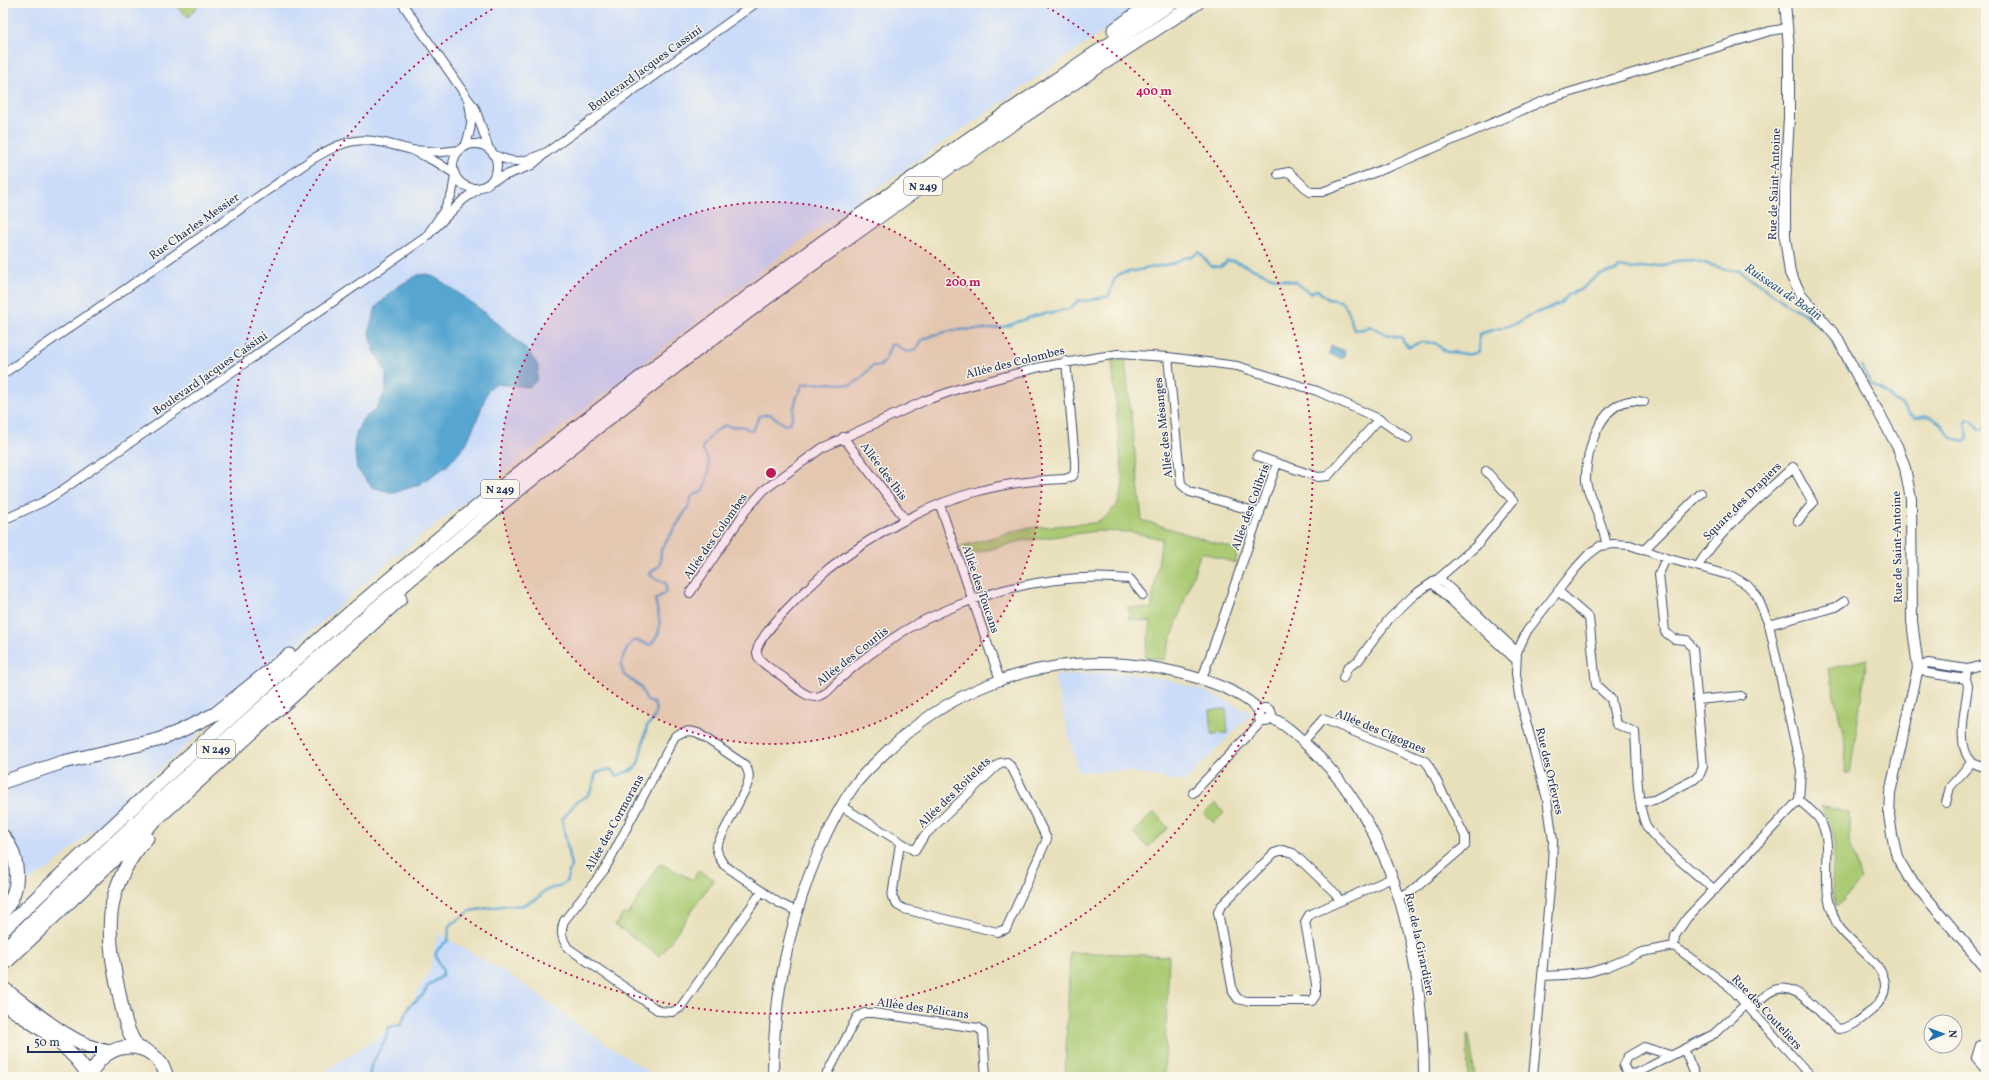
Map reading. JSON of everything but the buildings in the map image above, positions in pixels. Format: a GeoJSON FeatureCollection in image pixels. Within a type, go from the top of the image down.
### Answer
{"type":"FeatureCollection","features":[{"type":"Feature","properties":{"kind":"main road","name":"N 249"},"geometry":{"type":"LineString","coordinates":[[1074,66],[1080,55],[1151,3]]}},
{"type":"Feature","properties":{"kind":"main road","name":"N 249"},"geometry":{"type":"LineString","coordinates":[[3,930],[191,753],[333,627],[535,460],[736,305],[927,166],[1074,66],[1172,3]]}},
{"type":"Feature","properties":{"kind":"main road","name":"N 249"},"geometry":{"type":"LineString","coordinates":[[4,959],[182,779],[314,662],[437,557],[657,382],[820,259],[1022,118],[1197,3]]}},
{"type":"Feature","properties":{"kind":"main road","name":"N 249"},"geometry":{"type":"LineString","coordinates":[[4,959],[190,788],[432,572],[437,557]]}},
{"type":"Feature","properties":{"kind":"main road","name":"N 249"},"geometry":{"type":"LineString","coordinates":[[3,782],[63,762],[158,740],[190,727],[215,714],[319,631],[333,627]]}},
{"type":"Feature","properties":{"kind":"main road","name":"N 249"},"geometry":{"type":"LineString","coordinates":[[138,1048],[127,1030],[111,960],[110,922],[113,898],[121,876],[135,851],[184,800],[190,788]]}},
{"type":"Feature","properties":{"kind":"main road"},"geometry":{"type":"LineString","coordinates":[[3,836],[9,844],[16,859],[17,876],[12,897],[3,912]]}},
{"type":"Feature","properties":{"kind":"main road"},"geometry":{"type":"LineString","coordinates":[[3,988],[81,1043],[98,1050],[110,1052]]}},
{"type":"Feature","properties":{"kind":"main road"},"geometry":{"type":"LineString","coordinates":[[3,1003],[61,1045],[81,1064],[89,1077],[101,1059],[110,1052],[119,1048],[138,1048],[149,1052],[158,1060],[165,1070],[167,1077]]}},
{"type":"Feature","properties":{"kind":"street"},"geometry":{"type":"LineString","coordinates":[[402,3],[475,108],[497,168],[491,181],[479,188],[465,186],[455,175],[454,161],[472,127],[472,116],[468,99]]}},
{"type":"Feature","properties":{"kind":"street","name":"Boulevard Jacques Cassini"},"geometry":{"type":"LineString","coordinates":[[491,181],[532,165],[547,152],[756,3]]}},
{"type":"Feature","properties":{"kind":"street","name":"Rue de Saint-Antoine"},"geometry":{"type":"LineString","coordinates":[[1785,3],[1788,28],[1789,117],[1785,188],[1785,238],[1788,267],[1800,293],[1838,339],[1864,389],[1897,446],[1905,468],[1911,499],[1912,629],[1918,668],[1890,792],[1889,815],[1892,835],[1897,856],[1908,876],[1986,968]]}},
{"type":"Feature","properties":{"kind":"street"},"geometry":{"type":"LineString","coordinates":[[1278,174],[1289,172],[1310,192],[1322,192],[1392,166],[1548,99],[1770,31],[1788,28]]}},
{"type":"Feature","properties":{"kind":"street","name":"Rue Charles Messier"},"geometry":{"type":"LineString","coordinates":[[3,374],[311,160],[333,147],[354,140],[375,140],[412,150],[442,152],[462,148]]}},
{"type":"Feature","properties":{"kind":"street"},"geometry":{"type":"LineString","coordinates":[[462,148],[477,144],[492,152]]}},
{"type":"Feature","properties":{"kind":"street","name":"Rue Charles Messier"},"geometry":{"type":"LineString","coordinates":[[412,150],[438,163],[455,175]]}},
{"type":"Feature","properties":{"kind":"street","name":"Boulevard Jacques Cassini"},"geometry":{"type":"LineString","coordinates":[[492,152],[509,161],[520,162],[547,152]]}},
{"type":"Feature","properties":{"kind":"street","name":"Boulevard Jacques Cassini"},"geometry":{"type":"LineString","coordinates":[[426,237],[443,212],[452,194],[455,175]]}},
{"type":"Feature","properties":{"kind":"street","name":"Boulevard Jacques Cassini"},"geometry":{"type":"LineString","coordinates":[[3,520],[43,502],[58,493],[426,237],[463,200],[479,188]]}},
{"type":"Feature","properties":{"kind":"street","name":"Allée des Colombes"},"geometry":{"type":"LineString","coordinates":[[690,593],[746,510],[764,490],[822,448],[917,404],[958,389],[1016,372],[1066,361],[1118,354],[1168,357],[1237,366],[1317,391],[1379,419],[1408,439]]}},
{"type":"Feature","properties":{"kind":"street","name":"Allée des Mésanges"},"geometry":{"type":"LineString","coordinates":[[1168,357],[1181,484],[1190,492],[1260,513]]}},
{"type":"Feature","properties":{"kind":"street","name":"Allée des Courlis"},"geometry":{"type":"LineString","coordinates":[[972,599],[928,617],[896,636],[841,678],[824,694],[817,697],[810,696],[758,658],[756,652],[759,644],[772,626],[806,589],[852,552],[906,520],[977,491],[1014,483],[1065,479],[1073,476],[1075,471],[1075,461],[1066,361]]}},
{"type":"Feature","properties":{"kind":"street"},"geometry":{"type":"LineString","coordinates":[[1607,545],[1586,482],[1589,454],[1598,425],[1613,408],[1633,400],[1644,402]]}},
{"type":"Feature","properties":{"kind":"street","name":"Allée des Colibris"},"geometry":{"type":"LineString","coordinates":[[1202,679],[1277,463],[1318,477],[1328,476],[1379,419]]}},
{"type":"Feature","properties":{"kind":"street","name":"Allée des Ibis"},"geometry":{"type":"LineString","coordinates":[[843,437],[906,520]]}},
{"type":"Feature","properties":{"kind":"street"},"geometry":{"type":"LineString","coordinates":[[1257,456],[1277,463]]}},
{"type":"Feature","properties":{"kind":"street","name":"Square des Drapiers"},"geometry":{"type":"LineString","coordinates":[[1698,566],[1704,556],[1734,523],[1793,468],[1813,503],[1798,521]]}},
{"type":"Feature","properties":{"kind":"street"},"geometry":{"type":"LineString","coordinates":[[1343,678],[1348,667],[1358,661],[1389,619],[1414,595],[1435,581],[1476,546],[1513,501],[1486,471]]}},
{"type":"Feature","properties":{"kind":"street"},"geometry":{"type":"LineString","coordinates":[[1644,550],[1701,493]]}},
{"type":"Feature","properties":{"kind":"street","name":"Allée des Toucans"},"geometry":{"type":"LineString","coordinates":[[940,505],[1000,680]]}},
{"type":"Feature","properties":{"kind":"street"},"geometry":{"type":"LineString","coordinates":[[1435,581],[1516,656],[1527,631],[1558,590],[1588,555],[1600,546],[1607,545],[1630,545],[1666,558],[1732,576],[1746,585],[1757,596],[1769,625],[1801,770],[1799,800],[1687,918],[1675,936],[1674,946],[1642,952],[1614,965],[1590,972],[1542,976]]}},
{"type":"Feature","properties":{"kind":"street"},"geometry":{"type":"LineString","coordinates":[[1641,802],[1654,800],[1695,779],[1700,774],[1703,767],[1693,649],[1687,640],[1674,639],[1665,632],[1659,574],[1666,558]]}},
{"type":"Feature","properties":{"kind":"street"},"geometry":{"type":"LineString","coordinates":[[972,599],[1030,583],[1106,577],[1130,579],[1143,595]]}},
{"type":"Feature","properties":{"kind":"street"},"geometry":{"type":"LineString","coordinates":[[1558,590],[1589,618],[1596,685],[1611,699],[1616,724],[1635,732],[1641,802],[1645,824],[1657,839],[1715,890]]}},
{"type":"Feature","properties":{"kind":"street"},"geometry":{"type":"LineString","coordinates":[[1769,625],[1836,607],[1845,601]]}},
{"type":"Feature","properties":{"kind":"street","name":"Rue des Orfèvres"},"geometry":{"type":"LineString","coordinates":[[1516,656],[1519,695],[1547,799],[1553,841],[1532,1077]]}},
{"type":"Feature","properties":{"kind":"street","name":"Rue de la Girardière"},"geometry":{"type":"LineString","coordinates":[[773,1077],[775,1020],[784,959],[796,910],[823,841],[841,806],[856,783],[896,741],[938,708],[964,695],[1000,680],[1034,670],[1067,664],[1102,662],[1139,665],[1202,679],[1233,692],[1250,702],[1260,711],[1268,710],[1266,719],[1277,720],[1304,742],[1340,780],[1374,832],[1399,898],[1419,996],[1423,1033],[1424,1077]]}},
{"type":"Feature","properties":{"kind":"street"},"geometry":{"type":"LineString","coordinates":[[1918,668],[1928,664],[1967,669],[1986,664]]}},
{"type":"Feature","properties":{"kind":"street"},"geometry":{"type":"LineString","coordinates":[[1918,668],[1927,673],[1966,679]]}},
{"type":"Feature","properties":{"kind":"street"},"geometry":{"type":"LineString","coordinates":[[1967,669],[1966,679],[1968,686],[1962,738],[1965,751],[1972,762],[1986,768]]}},
{"type":"Feature","properties":{"kind":"street"},"geometry":{"type":"LineString","coordinates":[[1697,700],[1741,696]]}},
{"type":"Feature","properties":{"kind":"street"},"geometry":{"type":"LineString","coordinates":[[1192,793],[1266,719]]}},
{"type":"Feature","properties":{"kind":"street","name":"Allée des Cigognes"},"geometry":{"type":"LineString","coordinates":[[1304,742],[1323,719],[1425,761],[1429,766],[1465,836],[1464,846],[1411,892],[1399,898]]}},
{"type":"Feature","properties":{"kind":"street","name":"Allée des Cormorans"},"geometry":{"type":"LineString","coordinates":[[762,891],[680,1008],[672,1012],[660,1011],[643,1000],[568,948],[563,940],[561,929],[564,921],[605,869],[675,736],[683,731],[698,733],[745,765],[749,772],[750,778],[746,788],[716,847],[719,857],[724,865],[762,891],[779,903],[796,910]]}},
{"type":"Feature","properties":{"kind":"street","name":"Allée des Roitelets"},"geometry":{"type":"LineString","coordinates":[[841,806],[900,844],[915,851],[924,836],[1000,763],[1007,762],[1012,768],[1048,839],[1006,929],[997,932],[912,911],[897,905],[892,897],[900,844]]}},
{"type":"Feature","properties":{"kind":"street"},"geometry":{"type":"LineString","coordinates":[[1946,803],[1950,787],[1972,762]]}},
{"type":"Feature","properties":{"kind":"street"},"geometry":{"type":"LineString","coordinates":[[1670,1055],[1644,1047],[1627,1057],[1623,1065],[1628,1073],[1635,1074],[1714,1034],[1768,993],[1785,988],[1799,993],[1838,1029],[1847,1028],[1856,1024],[1884,995],[1886,985],[1882,971],[1838,927],[1830,906],[1826,886],[1826,835],[1818,818],[1799,800]]}},
{"type":"Feature","properties":{"kind":"street"},"geometry":{"type":"LineString","coordinates":[[1340,901],[1335,893],[1293,853],[1283,850],[1274,853],[1221,906],[1218,912],[1233,992],[1238,999],[1246,1001],[1312,1001],[1316,996],[1316,984],[1305,922],[1309,915],[1392,878]]}},
{"type":"Feature","properties":{"kind":"street","name":"Rue des Couteliers"},"geometry":{"type":"LineString","coordinates":[[1674,946],[1731,988],[1805,1070],[1814,1077]]}},
{"type":"Feature","properties":{"kind":"street","name":"Allée des Pélicans"},"geometry":{"type":"LineString","coordinates":[[826,1077],[858,1017],[864,1013],[978,1028],[983,1032],[985,1039],[986,1077]]}},
{"type":"Feature","properties":{"kind":"street"},"geometry":{"type":"LineString","coordinates":[[1980,1045],[1976,1058],[1986,1069]]}},
{"type":"Feature","properties":{"kind":"street"},"geometry":{"type":"LineString","coordinates":[[1684,1049],[1696,1077]]}},
{"type":"Feature","properties":{"kind":"shaded area"},"geometry":{"type":"Polygon","coordinates":[[[3,3],[1145,3],[788,250],[386,564],[52,867],[3,896],[3,3]]]}},
{"type":"Feature","properties":{"kind":"shaded area"},"geometry":{"type":"Polygon","coordinates":[[[1104,672],[1127,673],[1169,680],[1202,690],[1252,713],[1184,782],[1127,771],[1078,772],[1054,676],[1104,672]]]}},
{"type":"Feature","properties":{"kind":"shaded area"},"geometry":{"type":"Polygon","coordinates":[[[438,933],[521,982],[588,1032],[656,1077],[317,1077],[402,1021],[430,969],[438,933]]]}},
{"type":"Feature","properties":{"kind":"green space"},"geometry":{"type":"Polygon","coordinates":[[[172,3],[200,3],[188,17],[172,3]]]}},
{"type":"Feature","properties":{"kind":"green space"},"geometry":{"type":"Polygon","coordinates":[[[1125,358],[1142,520],[1238,550],[1235,563],[1201,552],[1164,660],[1145,657],[1151,622],[1129,619],[1128,607],[1151,609],[1162,539],[1131,532],[1097,531],[1021,541],[965,556],[962,546],[1026,528],[1095,523],[1107,516],[1118,503],[1123,485],[1112,360],[1125,358]]]}},
{"type":"Feature","properties":{"kind":"green space"},"geometry":{"type":"Polygon","coordinates":[[[1867,659],[1850,774],[1845,774],[1846,745],[1828,669],[1867,659]]]}},
{"type":"Feature","properties":{"kind":"green space"},"geometry":{"type":"Polygon","coordinates":[[[1226,709],[1228,733],[1212,734],[1210,710],[1226,709]]]}},
{"type":"Feature","properties":{"kind":"green space"},"geometry":{"type":"Polygon","coordinates":[[[1215,803],[1224,813],[1214,823],[1204,814],[1215,803]]]}},
{"type":"Feature","properties":{"kind":"green space"},"geometry":{"type":"Polygon","coordinates":[[[1821,806],[1849,813],[1849,839],[1861,880],[1837,907],[1834,898],[1832,879],[1834,838],[1832,829],[1821,806]]]}},
{"type":"Feature","properties":{"kind":"green space"},"geometry":{"type":"Polygon","coordinates":[[[1154,812],[1168,828],[1148,847],[1133,833],[1154,812]]]}},
{"type":"Feature","properties":{"kind":"green space"},"geometry":{"type":"Polygon","coordinates":[[[660,863],[693,880],[698,871],[714,879],[660,956],[615,925],[624,913],[628,915],[660,863]]]}},
{"type":"Feature","properties":{"kind":"green space"},"geometry":{"type":"Polygon","coordinates":[[[1070,952],[1169,956],[1164,1077],[1065,1077],[1070,952]]]}},
{"type":"Feature","properties":{"kind":"green space"},"geometry":{"type":"Polygon","coordinates":[[[1469,1034],[1475,1077],[1468,1077],[1467,1035],[1469,1034]]]}},
{"type":"Feature","properties":{"kind":"water"},"geometry":{"type":"Polygon","coordinates":[[[428,274],[470,301],[504,328],[530,354],[537,364],[537,380],[529,387],[495,384],[488,390],[466,444],[447,466],[418,485],[394,493],[372,487],[357,469],[354,444],[357,431],[363,419],[376,409],[386,391],[386,372],[374,350],[369,330],[376,307],[397,287],[418,275],[428,274]]]}},
{"type":"Feature","properties":{"kind":"water"},"geometry":{"type":"Polygon","coordinates":[[[1331,346],[1345,351],[1343,359],[1329,354],[1331,346]]]}},
{"type":"Feature","properties":{"kind":"waterway","name":"Ruisseau de Bodin"},"geometry":{"type":"LineString","coordinates":[[369,1077],[371,1066],[386,1038],[389,1027],[401,1025],[409,1006],[422,996],[428,986],[442,976],[443,971],[436,958],[436,952],[448,940],[449,926],[470,911],[508,905],[521,906],[538,898],[543,892],[559,887],[566,882],[571,866],[562,820],[576,802],[587,796],[592,790],[596,773],[610,769],[617,776],[634,769],[638,764],[647,726],[652,721],[656,713],[654,703],[647,701],[640,686],[624,675],[622,670],[622,661],[627,648],[633,641],[650,645],[658,635],[660,624],[655,600],[666,592],[666,583],[649,574],[660,565],[661,550],[688,507],[692,496],[701,492],[705,486],[709,462],[702,448],[713,433],[725,425],[731,427],[742,426],[752,431],[760,416],[770,414],[785,425],[791,422],[796,399],[803,384],[830,383],[851,385],[861,379],[872,366],[880,366],[884,362],[891,345],[894,344],[905,351],[910,352],[916,349],[922,340],[934,335],[954,330],[1004,327],[1034,316],[1069,309],[1079,300],[1086,301],[1109,296],[1114,280],[1119,274],[1175,263],[1183,258],[1192,257],[1199,252],[1211,266],[1221,267],[1227,261],[1234,261],[1272,277],[1295,282],[1310,293],[1317,290],[1328,299],[1340,301],[1348,310],[1354,330],[1364,329],[1370,326],[1386,334],[1402,338],[1409,347],[1421,342],[1435,343],[1446,352],[1467,354],[1479,351],[1479,334],[1518,323],[1528,316],[1560,304],[1569,294],[1580,290],[1598,275],[1617,270],[1619,267],[1630,269],[1661,266],[1676,261],[1693,260],[1729,270],[1740,271],[1790,306],[1803,313],[1828,334],[1850,372]]}},
{"type":"Feature","properties":{"kind":"waterway","name":"Ruisseau de Bodin"},"geometry":{"type":"LineString","coordinates":[[1861,366],[1871,383],[1888,394],[1894,401],[1900,403],[1909,414],[1915,418],[1928,416],[1934,419],[1941,424],[1952,438],[1964,441],[1968,438],[1965,423],[1968,419],[1973,420],[1979,430],[1986,429]]}}]}
